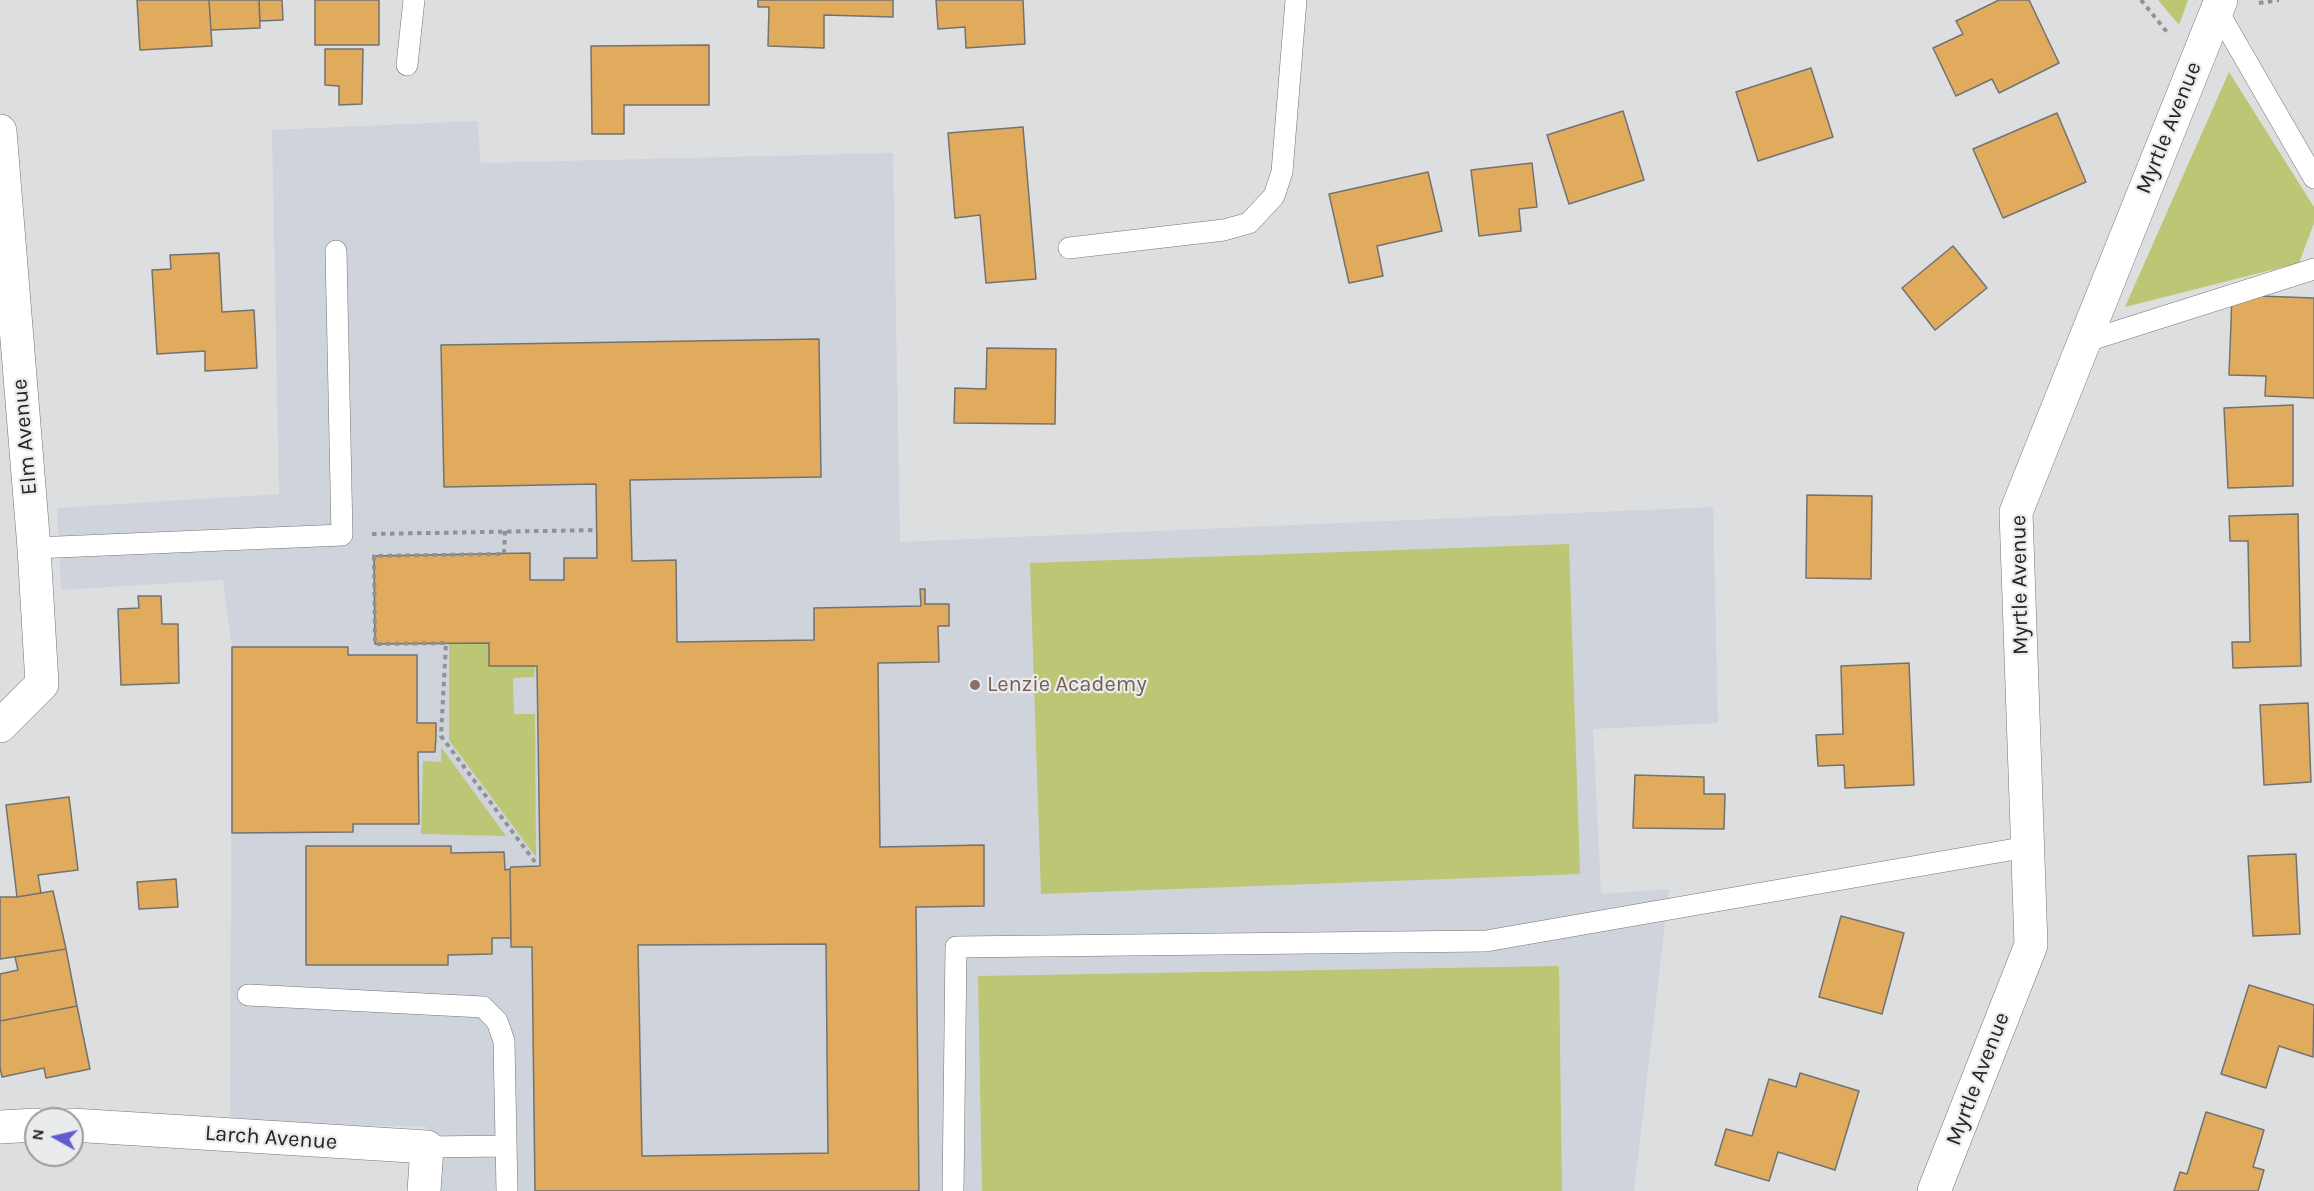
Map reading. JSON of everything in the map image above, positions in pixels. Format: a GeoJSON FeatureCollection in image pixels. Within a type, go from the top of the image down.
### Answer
{"type":"FeatureCollection","features":[{"type":"Feature","properties":{"kind":"street","name":"Myrtle Avenue"},"geometry":{"type":"LineString","coordinates":[[1934,1191],[2031,945],[2016,512],[2219,5]]}},
{"type":"Feature","properties":{"kind":"street","name":"Elm Avenue"},"geometry":{"type":"LineString","coordinates":[[0,130],[4,240],[34,548],[42,684],[0,726]]}},
{"type":"Feature","properties":{"kind":"street"},"geometry":{"type":"LineString","coordinates":[[0,1127],[24,1126]]}},
{"type":"Feature","properties":{"kind":"street","name":"Larch Avenue"},"geometry":{"type":"LineString","coordinates":[[84,1126],[426,1147]]}},
{"type":"Feature","properties":{"kind":"street"},"geometry":{"type":"LineString","coordinates":[[424,1191],[426,1147]]}},
{"type":"Feature","properties":{"kind":"lane"},"geometry":{"type":"LineString","coordinates":[[407,65],[414,0]]}},
{"type":"Feature","properties":{"kind":"lane"},"geometry":{"type":"LineString","coordinates":[[1069,248],[1224,230],[1249,222],[1274,196],[1282,172],[1296,0]]}},
{"type":"Feature","properties":{"kind":"lane"},"geometry":{"type":"LineString","coordinates":[[2219,5],[2314,178]]}},
{"type":"Feature","properties":{"kind":"lane"},"geometry":{"type":"LineString","coordinates":[[34,548],[342,535],[336,251]]}},
{"type":"Feature","properties":{"kind":"lane"},"geometry":{"type":"LineString","coordinates":[[2084,342],[2314,269]]}},
{"type":"Feature","properties":{"kind":"lane"},"geometry":{"type":"LineString","coordinates":[[953,1191],[956,947],[1486,941],[2027,847]]}},
{"type":"Feature","properties":{"kind":"lane"},"geometry":{"type":"LineString","coordinates":[[248,995],[483,1007],[497,1021],[504,1041],[507,1191]]}},
{"type":"Feature","properties":{"kind":"lane"},"geometry":{"type":"LineString","coordinates":[[426,1147],[506,1146]]}},
{"type":"Feature","properties":{"kind":"path"},"geometry":{"type":"LineString","coordinates":[[342,535],[597,530]]}},
{"type":"Feature","properties":{"kind":"path"},"geometry":{"type":"LineString","coordinates":[[505,531],[504,554],[374,556],[375,644],[446,643],[438,736],[538,866]]}},
{"type":"Feature","properties":{"kind":"shaded area","name":"Lenzie Academy"},"geometry":{"type":"Polygon","coordinates":[[[477,121],[481,163],[893,153],[900,542],[1713,507],[1718,723],[1593,729],[1601,894],[1669,889],[1634,1191],[436,1191],[437,1147],[425,1126],[230,1125],[232,647],[223,580],[61,590],[57,508],[279,494],[272,130],[477,121]]]}},
{"type":"Feature","properties":{"kind":"green space"},"geometry":{"type":"Polygon","coordinates":[[[2158,0],[2188,0],[2179,25],[2158,0]]]}},
{"type":"Feature","properties":{"kind":"green space"},"geometry":{"type":"Polygon","coordinates":[[[2229,72],[2314,207],[2314,223],[2299,263],[2125,307],[2229,72]]]}},
{"type":"Feature","properties":{"kind":"green space"},"geometry":{"type":"Polygon","coordinates":[[[1569,544],[1580,874],[1041,894],[1030,563],[1569,544]]]}},
{"type":"Feature","properties":{"kind":"green space"},"geometry":{"type":"Polygon","coordinates":[[[449,643],[489,643],[489,666],[535,666],[534,677],[513,678],[514,714],[535,714],[536,857],[449,740],[449,643]]]}},
{"type":"Feature","properties":{"kind":"green space"},"geometry":{"type":"Polygon","coordinates":[[[441,747],[506,836],[421,834],[423,761],[441,762],[441,747]]]}},
{"type":"Feature","properties":{"kind":"green space"},"geometry":{"type":"Polygon","coordinates":[[[1559,966],[1562,1191],[982,1191],[978,976],[1559,966]]]}},
{"type":"Feature","properties":{"kind":"building"},"geometry":{"type":"Polygon","coordinates":[[[137,0],[209,0],[212,46],[140,50],[137,0]]]}},
{"type":"Feature","properties":{"kind":"building"},"geometry":{"type":"Polygon","coordinates":[[[209,0],[259,0],[260,28],[211,30],[209,0]]]}},
{"type":"Feature","properties":{"kind":"building"},"geometry":{"type":"Polygon","coordinates":[[[259,0],[282,0],[283,20],[260,21],[259,0]]]}},
{"type":"Feature","properties":{"kind":"building"},"geometry":{"type":"Polygon","coordinates":[[[315,0],[379,0],[379,45],[315,45],[315,0]]]}},
{"type":"Feature","properties":{"kind":"building"},"geometry":{"type":"Polygon","coordinates":[[[758,0],[893,0],[893,17],[824,15],[824,48],[768,46],[769,7],[758,7],[758,0]]]}},
{"type":"Feature","properties":{"kind":"building"},"geometry":{"type":"Polygon","coordinates":[[[936,0],[1023,0],[1025,44],[966,48],[965,27],[938,29],[936,0]]]}},
{"type":"Feature","properties":{"kind":"building"},"geometry":{"type":"Polygon","coordinates":[[[1999,0],[2029,0],[2059,63],[1999,93],[1992,79],[1956,96],[1933,48],[1963,34],[1956,21],[1999,0]]]}},
{"type":"Feature","properties":{"kind":"building"},"geometry":{"type":"Polygon","coordinates":[[[709,45],[709,105],[624,105],[624,134],[592,134],[591,46],[709,45]]]}},
{"type":"Feature","properties":{"kind":"building"},"geometry":{"type":"Polygon","coordinates":[[[325,49],[363,49],[362,104],[339,105],[339,86],[325,85],[325,49]]]}},
{"type":"Feature","properties":{"kind":"building"},"geometry":{"type":"Polygon","coordinates":[[[1811,68],[1833,137],[1758,161],[1736,92],[1811,68]]]}},
{"type":"Feature","properties":{"kind":"building"},"geometry":{"type":"Polygon","coordinates":[[[1623,111],[1644,180],[1569,204],[1547,135],[1623,111]]]}},
{"type":"Feature","properties":{"kind":"building"},"geometry":{"type":"Polygon","coordinates":[[[2057,113],[2086,182],[2003,218],[1973,149],[2057,113]]]}},
{"type":"Feature","properties":{"kind":"building"},"geometry":{"type":"Polygon","coordinates":[[[1023,127],[1036,279],[986,283],[980,215],[955,218],[948,133],[1023,127]]]}},
{"type":"Feature","properties":{"kind":"building"},"geometry":{"type":"Polygon","coordinates":[[[1532,163],[1537,207],[1519,209],[1521,231],[1479,236],[1471,170],[1532,163]]]}},
{"type":"Feature","properties":{"kind":"building"},"geometry":{"type":"Polygon","coordinates":[[[1428,172],[1442,231],[1377,246],[1383,276],[1349,283],[1329,194],[1428,172]]]}},
{"type":"Feature","properties":{"kind":"building"},"geometry":{"type":"Polygon","coordinates":[[[1953,246],[1987,288],[1935,330],[1902,288],[1953,246]]]}},
{"type":"Feature","properties":{"kind":"building"},"geometry":{"type":"Polygon","coordinates":[[[219,253],[222,312],[254,310],[257,368],[205,371],[205,351],[157,354],[152,270],[171,269],[170,255],[219,253]]]}},
{"type":"Feature","properties":{"kind":"building"},"geometry":{"type":"Polygon","coordinates":[[[2232,295],[2314,298],[2314,398],[2265,396],[2266,376],[2229,375],[2232,295]]]}},
{"type":"Feature","properties":{"kind":"building"},"geometry":{"type":"Polygon","coordinates":[[[819,339],[821,477],[630,480],[632,561],[676,560],[677,642],[814,640],[814,608],[921,606],[920,589],[925,589],[925,604],[949,604],[949,626],[938,626],[939,662],[878,663],[880,847],[984,845],[984,906],[916,907],[919,1191],[535,1191],[532,947],[511,947],[510,869],[511,867],[540,866],[537,666],[489,666],[489,643],[375,644],[374,556],[530,553],[530,580],[564,580],[564,558],[597,558],[596,484],[444,487],[441,345],[819,339]],[[826,944],[638,945],[642,1156],[828,1153],[826,944]]]}},
{"type":"Feature","properties":{"kind":"building"},"geometry":{"type":"Polygon","coordinates":[[[987,348],[1056,349],[1055,424],[954,423],[955,388],[986,389],[987,348]]]}},
{"type":"Feature","properties":{"kind":"building"},"geometry":{"type":"Polygon","coordinates":[[[2293,405],[2293,486],[2228,488],[2224,408],[2293,405]]]}},
{"type":"Feature","properties":{"kind":"building"},"geometry":{"type":"Polygon","coordinates":[[[1807,495],[1872,496],[1871,579],[1806,578],[1807,495]]]}},
{"type":"Feature","properties":{"kind":"building"},"geometry":{"type":"Polygon","coordinates":[[[2298,514],[2301,666],[2233,668],[2232,642],[2250,642],[2248,541],[2230,541],[2229,516],[2298,514]]]}},
{"type":"Feature","properties":{"kind":"building"},"geometry":{"type":"Polygon","coordinates":[[[138,596],[161,596],[162,624],[178,624],[179,683],[121,685],[118,609],[139,608],[138,596]]]}},
{"type":"Feature","properties":{"kind":"building"},"geometry":{"type":"Polygon","coordinates":[[[232,647],[348,647],[348,655],[417,655],[417,723],[436,723],[435,752],[418,752],[419,824],[353,824],[353,832],[232,833],[232,647]]]}},
{"type":"Feature","properties":{"kind":"building"},"geometry":{"type":"Polygon","coordinates":[[[1909,663],[1914,785],[1845,788],[1844,765],[1818,766],[1816,735],[1843,734],[1841,666],[1909,663]]]}},
{"type":"Feature","properties":{"kind":"building"},"geometry":{"type":"Polygon","coordinates":[[[2308,703],[2311,782],[2264,785],[2260,705],[2308,703]]]}},
{"type":"Feature","properties":{"kind":"building"},"geometry":{"type":"Polygon","coordinates":[[[1635,775],[1704,777],[1704,794],[1725,794],[1724,829],[1633,828],[1635,775]]]}},
{"type":"Feature","properties":{"kind":"building"},"geometry":{"type":"Polygon","coordinates":[[[69,797],[78,870],[38,875],[41,893],[17,897],[6,805],[69,797]]]}},
{"type":"Feature","properties":{"kind":"building"},"geometry":{"type":"Polygon","coordinates":[[[306,846],[451,846],[451,853],[504,852],[505,870],[510,869],[511,938],[492,938],[492,954],[448,955],[448,965],[306,965],[306,846]]]}},
{"type":"Feature","properties":{"kind":"building"},"geometry":{"type":"Polygon","coordinates":[[[2296,854],[2300,934],[2253,936],[2248,856],[2296,854]]]}},
{"type":"Feature","properties":{"kind":"building"},"geometry":{"type":"Polygon","coordinates":[[[176,879],[178,907],[139,909],[137,882],[176,879]]]}},
{"type":"Feature","properties":{"kind":"building"},"geometry":{"type":"Polygon","coordinates":[[[53,891],[66,949],[0,959],[0,897],[17,897],[53,891]]]}},
{"type":"Feature","properties":{"kind":"building"},"geometry":{"type":"Polygon","coordinates":[[[1841,916],[1904,933],[1882,1014],[1819,997],[1841,916]]]}},
{"type":"Feature","properties":{"kind":"building"},"geometry":{"type":"Polygon","coordinates":[[[66,949],[77,1006],[0,1021],[0,974],[18,970],[15,957],[66,949]]]}},
{"type":"Feature","properties":{"kind":"building"},"geometry":{"type":"Polygon","coordinates":[[[2249,985],[2314,1005],[2313,1057],[2279,1046],[2266,1088],[2221,1074],[2249,985]]]}},
{"type":"Feature","properties":{"kind":"building"},"geometry":{"type":"Polygon","coordinates":[[[77,1006],[90,1069],[46,1078],[44,1068],[2,1077],[0,1021],[77,1006]]]}},
{"type":"Feature","properties":{"kind":"building"},"geometry":{"type":"Polygon","coordinates":[[[1800,1073],[1859,1091],[1835,1170],[1778,1152],[1769,1181],[1715,1165],[1726,1129],[1752,1136],[1769,1079],[1796,1087],[1800,1073]]]}},
{"type":"Feature","properties":{"kind":"building"},"geometry":{"type":"Polygon","coordinates":[[[2206,1112],[2264,1130],[2253,1167],[2264,1170],[2258,1191],[2174,1191],[2180,1172],[2187,1174],[2206,1112]]]}},
{"type":"Feature","properties":{"kind":"place","name":"Lenzie Academy"},"geometry":{"type":"Point","coordinates":[975,685]}}]}
